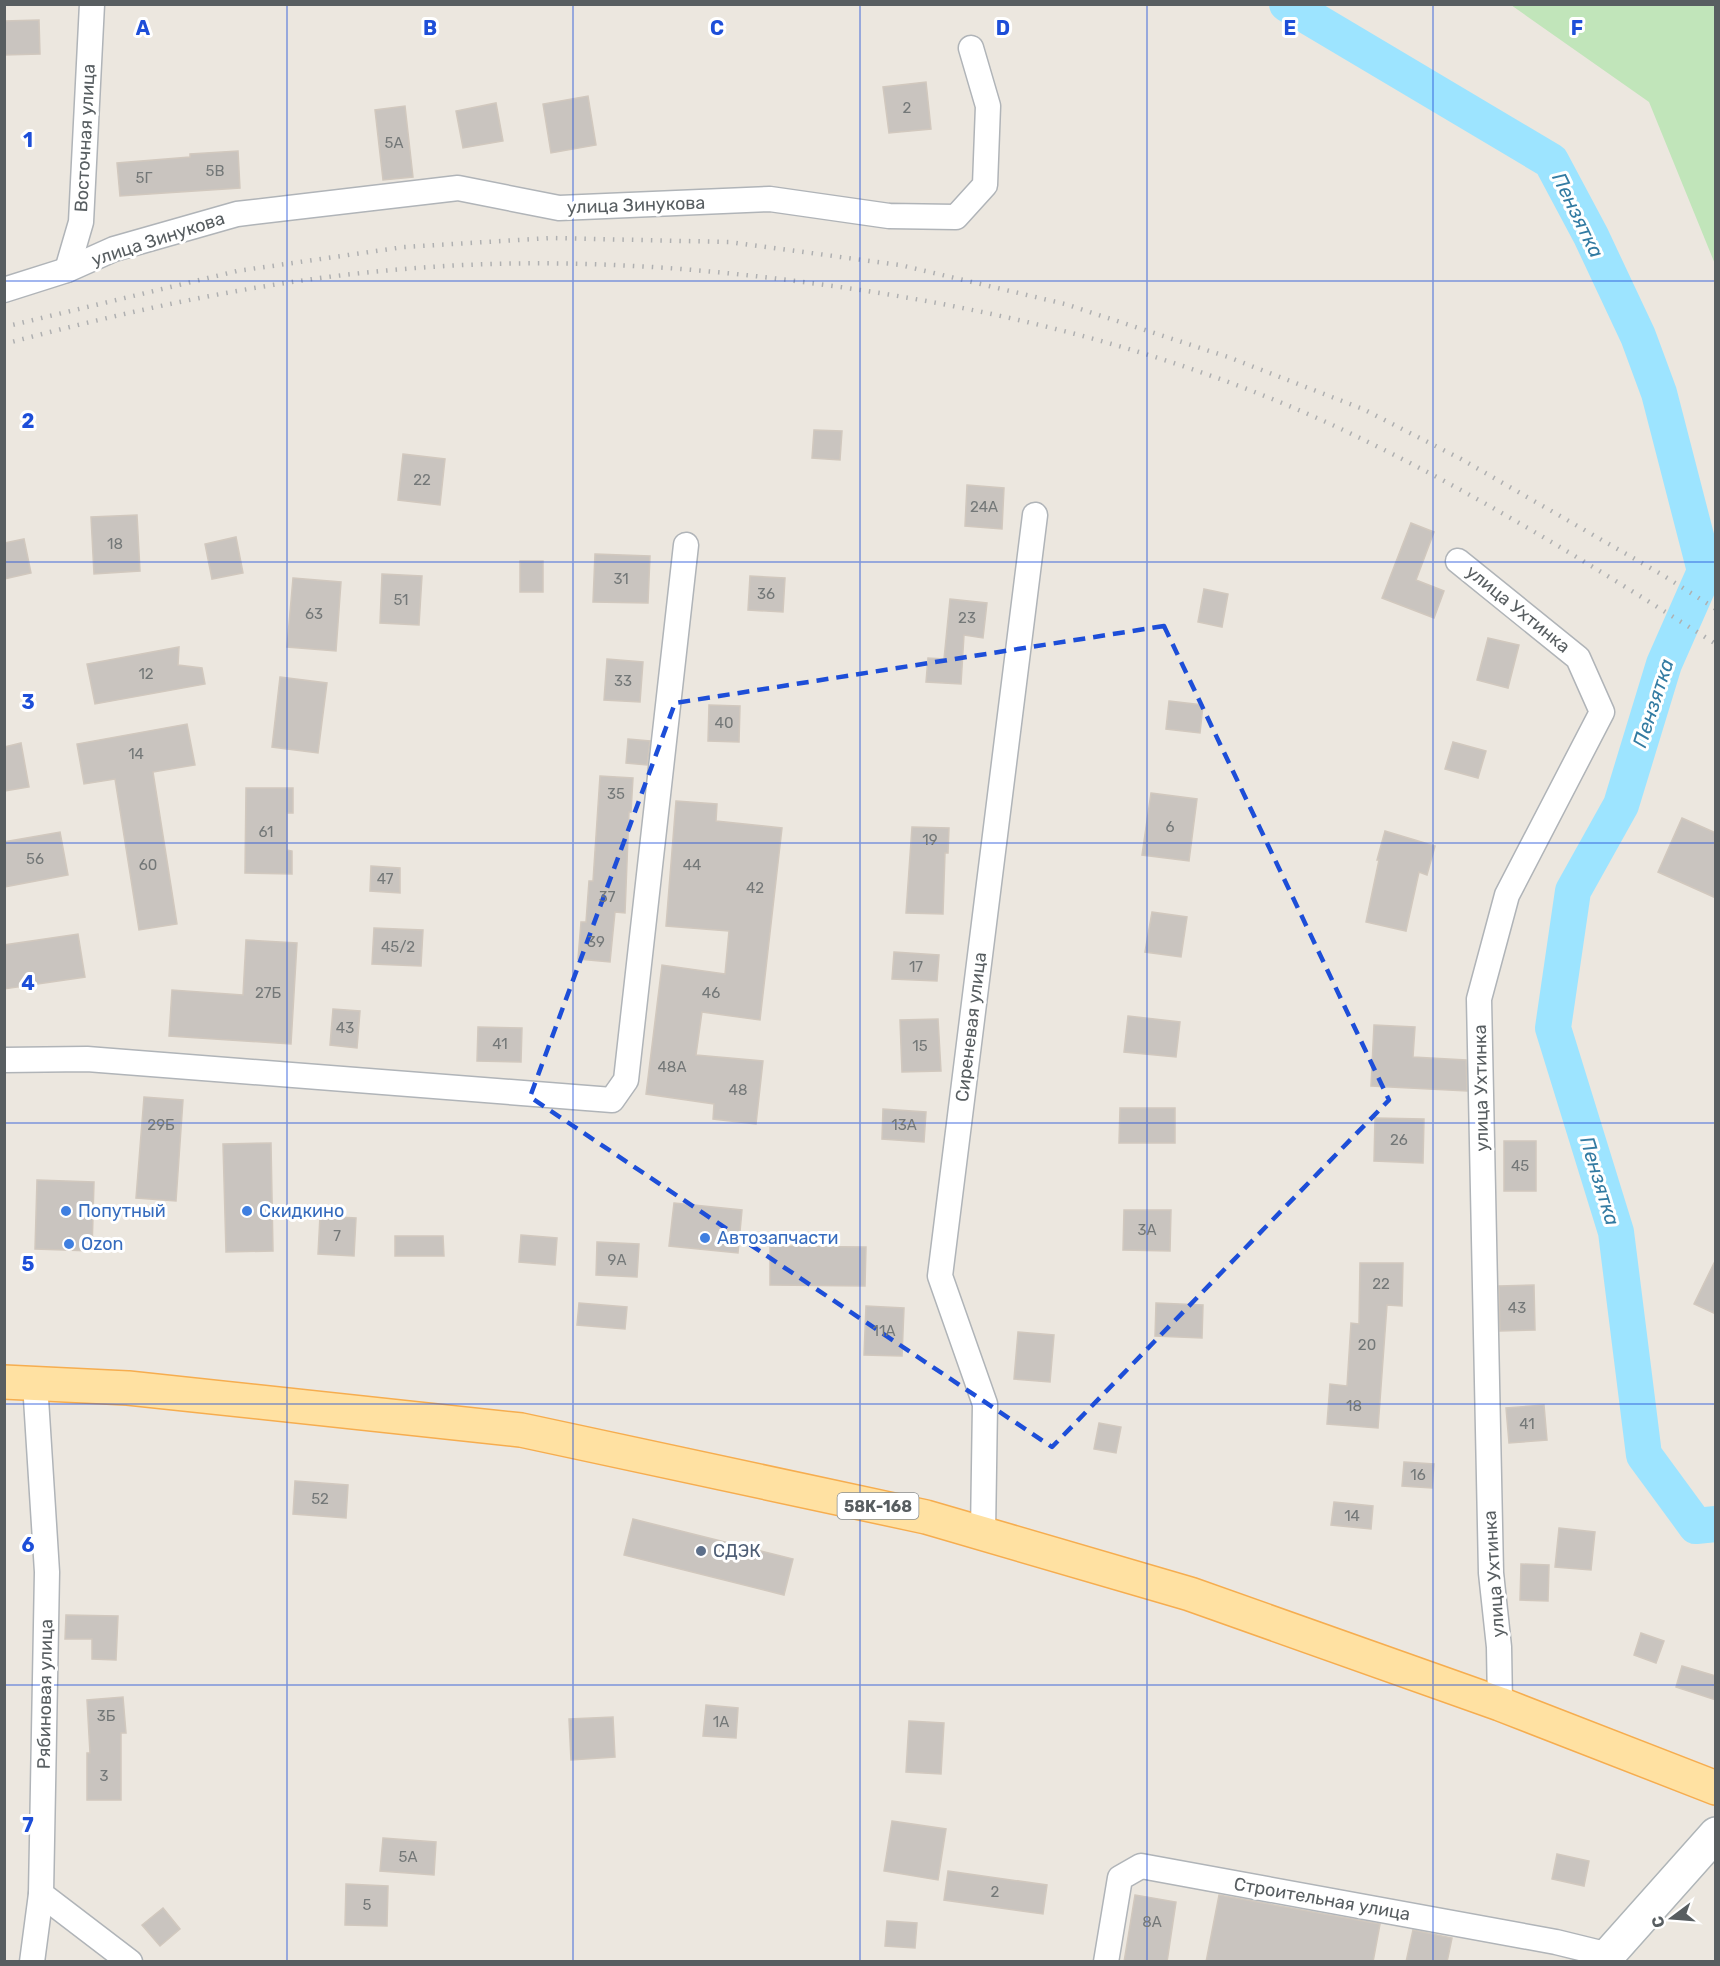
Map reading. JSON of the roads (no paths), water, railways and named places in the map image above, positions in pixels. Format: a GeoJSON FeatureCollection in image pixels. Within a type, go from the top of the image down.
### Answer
{"type":"FeatureCollection","features":[{"type":"Feature","properties":{"kind":"main road","name":"58К-168"},"geometry":{"type":"LineString","coordinates":[[20,1383],[128,1388],[521,1430],[926,1517],[1190,1594],[1500,1704],[1716,1788]]}},
{"type":"Feature","properties":{"kind":"street","name":"Восточная улица"},"geometry":{"type":"LineString","coordinates":[[67,270],[81,222],[92,4]]}},
{"type":"Feature","properties":{"kind":"street","name":"улица Зинукова"},"geometry":{"type":"LineString","coordinates":[[4,290],[67,270],[114,249],[237,214],[458,188],[559,208],[770,199],[890,216],[956,217],[985,185],[987,106],[971,48]]}},
{"type":"Feature","properties":{"kind":"street","name":"Сиреневая улица"},"geometry":{"type":"LineString","coordinates":[[983,1533],[985,1404],[940,1276],[1035,515]]}},
{"type":"Feature","properties":{"kind":"street"},"geometry":{"type":"LineString","coordinates":[[4,1060],[96,1060],[612,1100],[626,1080],[686,545]]}},
{"type":"Feature","properties":{"kind":"street","name":"улица Ухтинка"},"geometry":{"type":"LineString","coordinates":[[1458,561],[1578,658],[1602,712],[1507,895],[1479,999],[1491,1573],[1499,1647],[1500,1704]]}},
{"type":"Feature","properties":{"kind":"street","name":"Рябиновая улица"},"geometry":{"type":"LineString","coordinates":[[20,1383],[47,1572],[41,1894],[32,1962]]}},
{"type":"Feature","properties":{"kind":"street","name":"Строительная улица"},"geometry":{"type":"LineString","coordinates":[[1106,1962],[1120,1878],[1141,1866],[1556,1942],[1606,1958],[1716,1834]]}},
{"type":"Feature","properties":{"kind":"street"},"geometry":{"type":"LineString","coordinates":[[41,1894],[130,1962]]}},
{"type":"Feature","properties":{"kind":"waterway","name":"Пензятка"},"geometry":{"type":"LineString","coordinates":[[1287,4],[1551,161],[1591,236],[1638,336],[1659,393],[1705,571],[1664,664],[1621,805],[1573,891],[1553,1028],[1616,1232],[1644,1455],[1696,1526],[1716,1524]]}},
{"type":"Feature","properties":{"kind":"railway"},"geometry":{"type":"LineString","coordinates":[[4,327],[237,271],[404,247],[551,238],[729,242],[900,265],[1065,304],[1228,357],[1363,409],[1461,459],[1661,574],[1716,609]]}},
{"type":"Feature","properties":{"kind":"railway"},"geometry":{"type":"LineString","coordinates":[[4,344],[103,319],[252,288],[353,274],[456,265],[560,263],[663,268],[767,277],[888,294],[1028,322],[1097,340],[1165,360],[1299,410],[1364,440],[1499,511],[1716,644]]}},
{"type":"Feature","properties":{"kind":"place","name":"Попутный"},"geometry":{"type":"Point","coordinates":[66,1211]}},
{"type":"Feature","properties":{"kind":"place","name":"Скидкино"},"geometry":{"type":"Point","coordinates":[247,1211]}},
{"type":"Feature","properties":{"kind":"place","name":"Автозапчасти"},"geometry":{"type":"Point","coordinates":[705,1238]}},
{"type":"Feature","properties":{"kind":"place","name":"Ozon"},"geometry":{"type":"Point","coordinates":[69,1244]}},
{"type":"Feature","properties":{"kind":"place","name":"СДЭК"},"geometry":{"type":"Point","coordinates":[701,1551]}}]}
